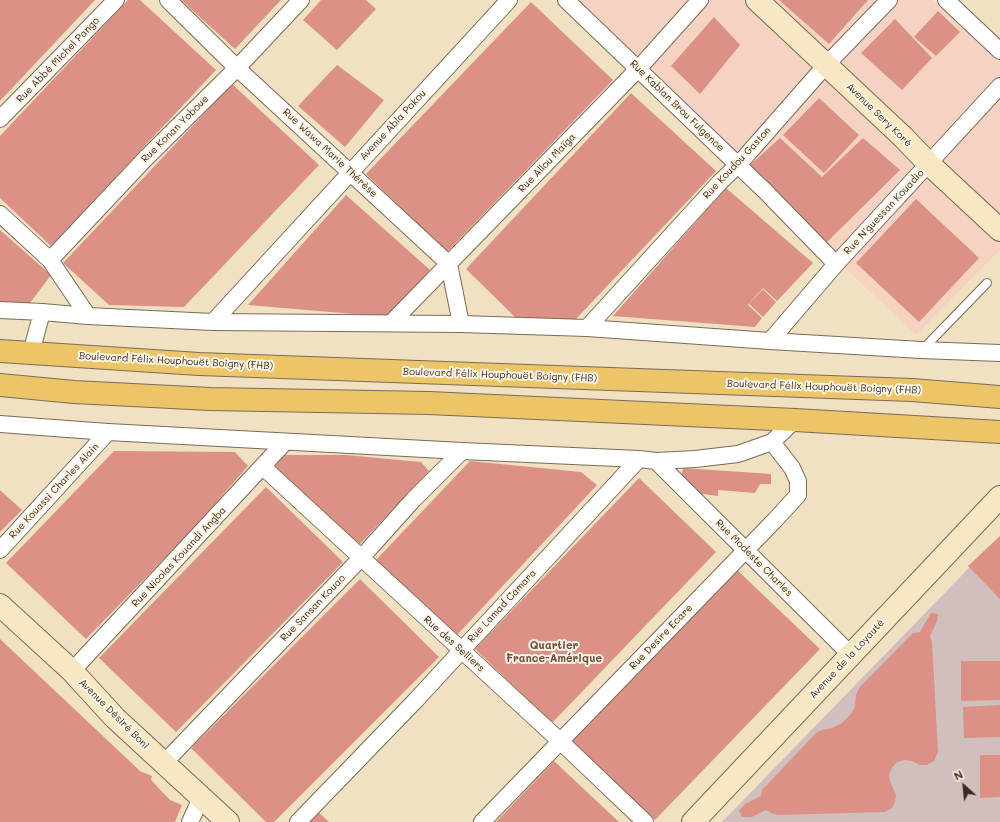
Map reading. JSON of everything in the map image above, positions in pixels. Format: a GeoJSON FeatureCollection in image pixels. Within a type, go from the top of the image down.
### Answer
{"type":"FeatureCollection","features":[{"type":"Feature","properties":{"kind":"main road","name":"Boulevard Félix Houphouët Boigny (FHB)"},"geometry":{"type":"LineString","coordinates":[[0,351],[199,364],[912,390],[1000,397]]}},
{"type":"Feature","properties":{"kind":"main road"},"geometry":{"type":"LineString","coordinates":[[0,385],[74,392],[210,398],[429,403],[795,420],[1000,432]]}},
{"type":"Feature","properties":{"kind":"street","name":"Rue Abbé Michel Pango"},"geometry":{"type":"LineString","coordinates":[[0,119],[116,0]]}},
{"type":"Feature","properties":{"kind":"street","name":"Rue Wawa Marie Thérèse"},"geometry":{"type":"LineString","coordinates":[[168,0],[237,68],[449,264]]}},
{"type":"Feature","properties":{"kind":"street","name":"Rue Konan Yoboue"},"geometry":{"type":"LineString","coordinates":[[50,260],[145,159],[237,68],[301,0]]}},
{"type":"Feature","properties":{"kind":"street","name":"Avenue Abla Pokou"},"geometry":{"type":"LineString","coordinates":[[213,322],[509,0]]}},
{"type":"Feature","properties":{"kind":"street","name":"Rue Kablan Brou Fulgence"},"geometry":{"type":"LineString","coordinates":[[566,0],[639,68],[765,191],[836,264]]}},
{"type":"Feature","properties":{"kind":"street","name":"Rue Allou Maïga"},"geometry":{"type":"LineString","coordinates":[[392,323],[639,68],[700,0]]}},
{"type":"Feature","properties":{"kind":"street","name":"Avenue Sery Koré"},"geometry":{"type":"LineString","coordinates":[[757,0],[1000,230]]}},
{"type":"Feature","properties":{"kind":"street","name":"Rue Koudou Gaston"},"geometry":{"type":"LineString","coordinates":[[587,328],[720,182],[738,165],[826,65],[889,0]]}},
{"type":"Feature","properties":{"kind":"street"},"geometry":{"type":"LineString","coordinates":[[946,0],[1000,51]]}},
{"type":"Feature","properties":{"kind":"street","name":"Rue N'guessan Kouadio"},"geometry":{"type":"LineString","coordinates":[[770,341],[836,264],[1000,86]]}},
{"type":"Feature","properties":{"kind":"street"},"geometry":{"type":"LineString","coordinates":[[0,214],[50,260],[88,316]]}},
{"type":"Feature","properties":{"kind":"street"},"geometry":{"type":"LineString","coordinates":[[449,264],[461,324]]}},
{"type":"Feature","properties":{"kind":"street"},"geometry":{"type":"LineString","coordinates":[[0,310],[213,322],[461,324],[587,328],[770,341],[1000,353]]}},
{"type":"Feature","properties":{"kind":"street"},"geometry":{"type":"LineString","coordinates":[[32,353],[42,312]]}},
{"type":"Feature","properties":{"kind":"street"},"geometry":{"type":"LineString","coordinates":[[0,424],[285,442],[656,461],[695,459],[738,454],[772,442],[795,420]]}},
{"type":"Feature","properties":{"kind":"street","name":"Rue Kouassi Charles Alain"},"geometry":{"type":"LineString","coordinates":[[0,550],[108,432]]}},
{"type":"Feature","properties":{"kind":"street","name":"Rue Nicolas Kouandi Angba"},"geometry":{"type":"LineString","coordinates":[[72,672],[285,442]]}},
{"type":"Feature","properties":{"kind":"street","name":"Rue Desire Ecare"},"geometry":{"type":"LineString","coordinates":[[482,822],[560,740],[776,520],[798,495],[798,481],[792,468],[772,442]]}},
{"type":"Feature","properties":{"kind":"street","name":"Rue Sansan Kouao"},"geometry":{"type":"LineString","coordinates":[[164,763],[361,558],[413,500],[462,451]]}},
{"type":"Feature","properties":{"kind":"street","name":"Rue Lamad Camara"},"geometry":{"type":"LineString","coordinates":[[298,822],[416,700],[639,459]]}},
{"type":"Feature","properties":{"kind":"street","name":"Rue Modeste Charles"},"geometry":{"type":"LineString","coordinates":[[656,461],[851,655]]}},
{"type":"Feature","properties":{"kind":"street","name":"Rue des Selliers"},"geometry":{"type":"LineString","coordinates":[[263,467],[560,740],[645,822]]}},
{"type":"Feature","properties":{"kind":"street","name":"Avenue de la Loyauté"},"geometry":{"type":"LineString","coordinates":[[694,822],[1000,497]]}},
{"type":"Feature","properties":{"kind":"street","name":"Avenue Désiré Boni"},"geometry":{"type":"LineString","coordinates":[[0,605],[72,672],[115,718],[228,822]]}},
{"type":"Feature","properties":{"kind":"street"},"geometry":{"type":"LineString","coordinates":[[190,822],[201,798]]}},
{"type":"Feature","properties":{"kind":"lane"},"geometry":{"type":"LineString","coordinates":[[921,350],[987,283]]}},
{"type":"Feature","properties":{"kind":"shaded area"},"geometry":{"type":"Polygon","coordinates":[[[562,0],[933,0],[1000,64],[1000,250],[916,335],[562,0]]]}},
{"type":"Feature","properties":{"kind":"shaded area"},"geometry":{"type":"Polygon","coordinates":[[[1000,536],[1000,822],[722,822],[1000,536]]]}},
{"type":"Feature","properties":{"kind":"building"},"geometry":{"type":"Polygon","coordinates":[[[0,0],[95,0],[0,101],[0,0]]]}},
{"type":"Feature","properties":{"kind":"building"},"geometry":{"type":"Polygon","coordinates":[[[128,0],[140,0],[216,70],[51,246],[0,198],[0,136],[128,0]]]}},
{"type":"Feature","properties":{"kind":"building"},"geometry":{"type":"Polygon","coordinates":[[[181,0],[281,0],[235,49],[181,0]]]}},
{"type":"Feature","properties":{"kind":"building"},"geometry":{"type":"Polygon","coordinates":[[[321,0],[366,0],[376,9],[337,50],[303,20],[321,0]]]}},
{"type":"Feature","properties":{"kind":"building"},"geometry":{"type":"Polygon","coordinates":[[[779,0],[868,0],[829,44],[779,0]]]}},
{"type":"Feature","properties":{"kind":"building"},"geometry":{"type":"Polygon","coordinates":[[[531,2],[613,80],[447,252],[366,174],[531,2]]]}},
{"type":"Feature","properties":{"kind":"building"},"geometry":{"type":"Polygon","coordinates":[[[938,11],[960,32],[936,56],[914,37],[938,11]]]}},
{"type":"Feature","properties":{"kind":"building"},"geometry":{"type":"Polygon","coordinates":[[[714,17],[740,45],[700,94],[671,66],[714,17]]]}},
{"type":"Feature","properties":{"kind":"building"},"geometry":{"type":"Polygon","coordinates":[[[895,19],[932,58],[902,90],[861,53],[895,19]]]}},
{"type":"Feature","properties":{"kind":"building"},"geometry":{"type":"Polygon","coordinates":[[[337,65],[384,100],[345,147],[298,106],[337,65]]]}},
{"type":"Feature","properties":{"kind":"building"},"geometry":{"type":"Polygon","coordinates":[[[232,84],[319,165],[184,307],[109,305],[63,263],[232,84]]]}},
{"type":"Feature","properties":{"kind":"building"},"geometry":{"type":"Polygon","coordinates":[[[631,93],[716,171],[574,321],[516,318],[466,269],[631,93]]]}},
{"type":"Feature","properties":{"kind":"building"},"geometry":{"type":"Polygon","coordinates":[[[819,98],[859,135],[824,173],[783,135],[819,98]]]}},
{"type":"Feature","properties":{"kind":"building"},"geometry":{"type":"Polygon","coordinates":[[[780,138],[822,177],[863,138],[900,170],[827,242],[748,167],[780,138]]]}},
{"type":"Feature","properties":{"kind":"building"},"geometry":{"type":"Polygon","coordinates":[[[726,188],[813,263],[777,301],[763,288],[746,307],[748,305],[762,318],[755,327],[613,316],[726,188]]]}},
{"type":"Feature","properties":{"kind":"building"},"geometry":{"type":"Polygon","coordinates":[[[346,195],[430,270],[389,317],[248,305],[346,195]]]}},
{"type":"Feature","properties":{"kind":"building"},"geometry":{"type":"Polygon","coordinates":[[[916,199],[979,258],[919,322],[856,263],[916,199]]]}},
{"type":"Feature","properties":{"kind":"building"},"geometry":{"type":"Polygon","coordinates":[[[0,230],[51,275],[27,307],[0,304],[0,230]]]}},
{"type":"Feature","properties":{"kind":"building"},"geometry":{"type":"Polygon","coordinates":[[[763,289],[776,302],[763,317],[749,304],[763,289]]]}},
{"type":"Feature","properties":{"kind":"building"},"geometry":{"type":"Polygon","coordinates":[[[114,451],[235,452],[248,466],[194,528],[86,639],[6,563],[114,451]]]}},
{"type":"Feature","properties":{"kind":"building"},"geometry":{"type":"Polygon","coordinates":[[[283,455],[346,455],[421,462],[429,471],[359,545],[275,467],[283,455]]]}},
{"type":"Feature","properties":{"kind":"building"},"geometry":{"type":"Polygon","coordinates":[[[470,461],[581,472],[597,485],[456,636],[376,560],[470,461]]]}},
{"type":"Feature","properties":{"kind":"building"},"geometry":{"type":"Polygon","coordinates":[[[683,468],[771,474],[771,484],[760,484],[755,493],[718,490],[718,496],[695,493],[681,479],[683,468]]]}},
{"type":"Feature","properties":{"kind":"building"},"geometry":{"type":"Polygon","coordinates":[[[639,478],[716,552],[552,723],[475,649],[639,478]]]}},
{"type":"Feature","properties":{"kind":"building"},"geometry":{"type":"Polygon","coordinates":[[[266,487],[343,562],[176,732],[99,658],[266,487]]]}},
{"type":"Feature","properties":{"kind":"building"},"geometry":{"type":"Polygon","coordinates":[[[0,490],[22,510],[0,532],[0,490]]]}},
{"type":"Feature","properties":{"kind":"building"},"geometry":{"type":"Polygon","coordinates":[[[1000,536],[1000,599],[968,566],[1000,536]]]}},
{"type":"Feature","properties":{"kind":"building"},"geometry":{"type":"Polygon","coordinates":[[[736,569],[820,649],[655,820],[572,741],[736,569]]]}},
{"type":"Feature","properties":{"kind":"building"},"geometry":{"type":"Polygon","coordinates":[[[360,579],[439,657],[274,822],[266,822],[191,748],[360,579]]]}},
{"type":"Feature","properties":{"kind":"building"},"geometry":{"type":"Polygon","coordinates":[[[931,613],[938,614],[937,621],[930,636],[932,642],[938,752],[934,761],[927,765],[920,765],[912,761],[905,760],[897,762],[892,768],[889,775],[896,795],[892,808],[885,812],[777,815],[766,810],[752,817],[742,817],[739,811],[745,804],[761,796],[762,790],[816,733],[842,723],[850,715],[855,707],[856,695],[859,688],[913,633],[920,632],[931,613]]]}},
{"type":"Feature","properties":{"kind":"building"},"geometry":{"type":"Polygon","coordinates":[[[0,639],[140,771],[152,776],[151,780],[170,800],[182,805],[175,822],[0,822],[0,639]]]}},
{"type":"Feature","properties":{"kind":"building"},"geometry":{"type":"Polygon","coordinates":[[[961,661],[1000,661],[1000,700],[961,701],[961,661]]]}},
{"type":"Feature","properties":{"kind":"building"},"geometry":{"type":"Polygon","coordinates":[[[1000,705],[1000,737],[964,738],[963,707],[1000,705]]]}},
{"type":"Feature","properties":{"kind":"building"},"geometry":{"type":"Polygon","coordinates":[[[980,755],[1000,755],[1000,797],[980,798],[980,755]]]}},
{"type":"Feature","properties":{"kind":"building"},"geometry":{"type":"Polygon","coordinates":[[[554,761],[619,822],[496,822],[554,761]]]}},
{"type":"Feature","properties":{"kind":"building"},"geometry":{"type":"Polygon","coordinates":[[[318,812],[329,822],[308,822],[318,812]]]}},
{"type":"Feature","properties":{"kind":"district","name":"Quartier France-Amérique"},"geometry":{"type":"Point","coordinates":[554,652]}}]}
